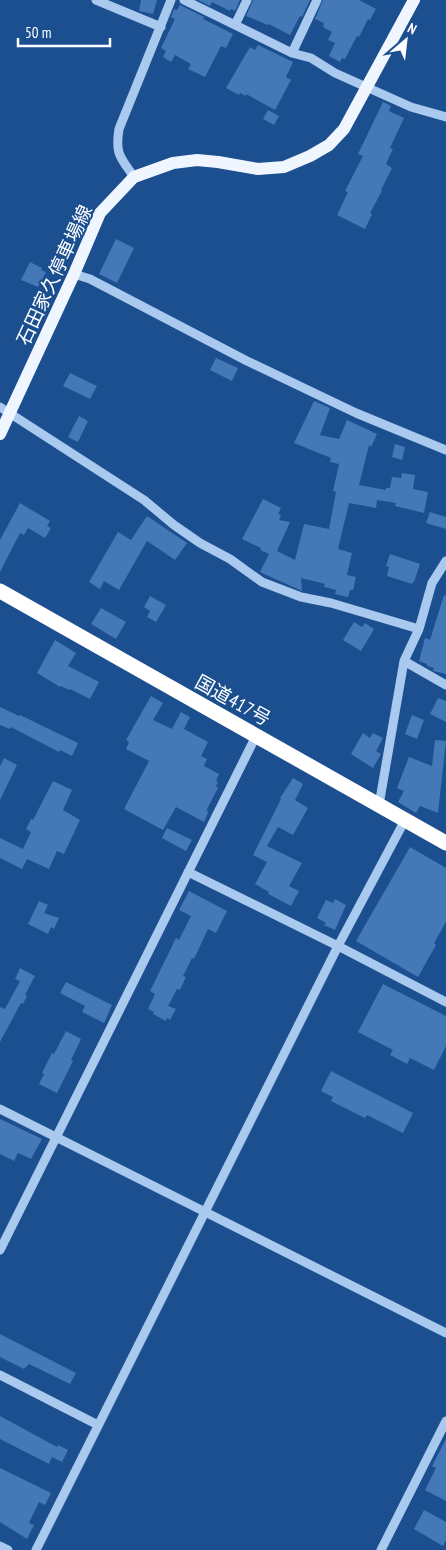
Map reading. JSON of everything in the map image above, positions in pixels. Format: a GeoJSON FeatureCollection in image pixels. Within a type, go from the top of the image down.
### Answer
{"type":"FeatureCollection","features":[{"type":"Feature","properties":{"kind":"highway","name":"国道417号"},"geometry":{"type":"LineString","coordinates":[[0,591],[446,843]]}},
{"type":"Feature","properties":{"kind":"main road","name":"石田家久停車場線"},"geometry":{"type":"LineString","coordinates":[[0,434],[5,410],[74,274],[100,214],[134,177],[172,163],[197,160],[258,169],[272,169],[293,164],[310,156],[338,137],[344,129],[368,88],[414,0]]}},
{"type":"Feature","properties":{"kind":"street"},"geometry":{"type":"LineString","coordinates":[[96,0],[161,27]]}},
{"type":"Feature","properties":{"kind":"street"},"geometry":{"type":"LineString","coordinates":[[134,177],[123,162],[116,147],[119,129],[171,0]]}},
{"type":"Feature","properties":{"kind":"street"},"geometry":{"type":"LineString","coordinates":[[184,0],[292,53],[311,58],[335,73],[368,88],[411,106],[446,117]]}},
{"type":"Feature","properties":{"kind":"street"},"geometry":{"type":"LineString","coordinates":[[235,25],[247,0]]}},
{"type":"Feature","properties":{"kind":"street"},"geometry":{"type":"LineString","coordinates":[[292,53],[317,0]]}},
{"type":"Feature","properties":{"kind":"street"},"geometry":{"type":"LineString","coordinates":[[74,274],[90,279],[247,361],[339,405],[446,450]]}},
{"type":"Feature","properties":{"kind":"street"},"geometry":{"type":"LineString","coordinates":[[5,410],[144,500],[174,525],[200,543],[230,559],[262,582],[301,598],[331,603],[419,628]]}},
{"type":"Feature","properties":{"kind":"street"},"geometry":{"type":"LineString","coordinates":[[378,805],[404,661],[419,628],[432,584],[446,561]]}},
{"type":"Feature","properties":{"kind":"street"},"geometry":{"type":"LineString","coordinates":[[404,661],[446,685]]}},
{"type":"Feature","properties":{"kind":"street"},"geometry":{"type":"LineString","coordinates":[[0,1250],[256,736]]}},
{"type":"Feature","properties":{"kind":"street"},"geometry":{"type":"LineString","coordinates":[[36,1550],[338,946],[404,820]]}},
{"type":"Feature","properties":{"kind":"street"},"geometry":{"type":"LineString","coordinates":[[188,872],[446,1002]]}},
{"type":"Feature","properties":{"kind":"street"},"geometry":{"type":"LineString","coordinates":[[0,1109],[446,1333]]}},
{"type":"Feature","properties":{"kind":"street"},"geometry":{"type":"LineString","coordinates":[[0,1375],[98,1425]]}},
{"type":"Feature","properties":{"kind":"street"},"geometry":{"type":"LineString","coordinates":[[381,1550],[446,1421]]}},
{"type":"Feature","properties":{"kind":"street"},"geometry":{"type":"LineString","coordinates":[[0,1546],[8,1550]]}},
{"type":"Feature","properties":{"kind":"building"},"geometry":{"type":"Polygon","coordinates":[[[141,0],[157,0],[153,14],[139,11],[141,0]]]}},
{"type":"Feature","properties":{"kind":"building"},"geometry":{"type":"Polygon","coordinates":[[[198,0],[240,0],[235,11],[231,9],[230,11],[212,2],[210,6],[198,0]]]}},
{"type":"Feature","properties":{"kind":"building"},"geometry":{"type":"Polygon","coordinates":[[[253,0],[310,0],[290,35],[269,24],[246,16],[253,0]]]}},
{"type":"Feature","properties":{"kind":"building"},"geometry":{"type":"Polygon","coordinates":[[[323,0],[359,0],[376,9],[370,20],[368,19],[359,37],[357,36],[345,59],[342,58],[340,62],[329,56],[335,43],[328,40],[332,32],[323,27],[324,23],[315,19],[323,0]]]}},
{"type":"Feature","properties":{"kind":"building"},"geometry":{"type":"Polygon","coordinates":[[[180,5],[233,34],[226,48],[221,46],[205,77],[188,69],[191,64],[175,55],[171,62],[163,57],[166,51],[161,48],[175,19],[171,17],[174,9],[177,10],[180,5]]]}},
{"type":"Feature","properties":{"kind":"building"},"geometry":{"type":"Polygon","coordinates":[[[258,45],[293,62],[286,77],[291,80],[275,110],[246,94],[246,96],[240,93],[239,95],[226,88],[250,47],[255,50],[258,45]]]}},
{"type":"Feature","properties":{"kind":"building"},"geometry":{"type":"Polygon","coordinates":[[[383,102],[391,106],[389,111],[404,118],[390,148],[393,149],[386,164],[392,168],[370,213],[372,214],[365,229],[337,215],[348,192],[345,191],[363,156],[358,154],[383,102]]]}},
{"type":"Feature","properties":{"kind":"building"},"geometry":{"type":"Polygon","coordinates":[[[268,110],[279,116],[274,125],[263,119],[268,110]]]}},
{"type":"Feature","properties":{"kind":"building"},"geometry":{"type":"Polygon","coordinates":[[[116,239],[134,248],[117,283],[99,274],[116,239]]]}},
{"type":"Feature","properties":{"kind":"building"},"geometry":{"type":"Polygon","coordinates":[[[30,262],[46,272],[38,287],[21,280],[30,262]]]}},
{"type":"Feature","properties":{"kind":"building"},"geometry":{"type":"Polygon","coordinates":[[[216,358],[238,368],[232,381],[210,370],[216,358]]]}},
{"type":"Feature","properties":{"kind":"building"},"geometry":{"type":"Polygon","coordinates":[[[70,373],[97,386],[90,399],[63,386],[70,373]]]}},
{"type":"Feature","properties":{"kind":"building"},"geometry":{"type":"Polygon","coordinates":[[[314,401],[330,408],[320,435],[339,439],[347,420],[377,434],[371,447],[369,445],[359,485],[386,490],[386,488],[390,488],[392,477],[401,478],[402,473],[415,475],[413,489],[428,492],[424,513],[395,506],[396,503],[377,500],[376,508],[349,503],[338,549],[352,553],[347,575],[356,577],[353,590],[350,590],[348,597],[335,594],[336,590],[324,587],[325,584],[301,578],[302,591],[260,572],[269,554],[242,539],[263,499],[281,508],[278,514],[281,515],[279,520],[290,522],[277,551],[295,560],[304,524],[329,529],[336,492],[333,491],[339,464],[330,462],[331,458],[294,443],[314,401]]]}},
{"type":"Feature","properties":{"kind":"building"},"geometry":{"type":"Polygon","coordinates":[[[79,416],[88,421],[78,442],[68,437],[79,416]]]}},
{"type":"Feature","properties":{"kind":"building"},"geometry":{"type":"Polygon","coordinates":[[[395,444],[405,447],[402,460],[392,457],[395,444]]]}},
{"type":"Feature","properties":{"kind":"building"},"geometry":{"type":"Polygon","coordinates":[[[20,503],[50,521],[47,526],[51,528],[45,538],[28,528],[24,535],[20,533],[0,572],[0,540],[20,503]]]}},
{"type":"Feature","properties":{"kind":"building"},"geometry":{"type":"Polygon","coordinates":[[[430,512],[446,517],[446,529],[426,523],[430,512]]]}},
{"type":"Feature","properties":{"kind":"building"},"geometry":{"type":"Polygon","coordinates":[[[147,516],[187,543],[175,560],[147,541],[119,590],[104,581],[100,589],[89,582],[118,532],[131,540],[147,516]]]}},
{"type":"Feature","properties":{"kind":"building"},"geometry":{"type":"Polygon","coordinates":[[[390,554],[420,564],[412,584],[387,576],[389,567],[386,566],[390,554]]]}},
{"type":"Feature","properties":{"kind":"building"},"geometry":{"type":"Polygon","coordinates":[[[444,595],[446,596],[446,674],[433,671],[434,668],[419,661],[425,638],[430,640],[444,595]]]}},
{"type":"Feature","properties":{"kind":"building"},"geometry":{"type":"Polygon","coordinates":[[[150,596],[166,605],[156,622],[147,617],[150,611],[144,607],[150,596]]]}},
{"type":"Feature","properties":{"kind":"building"},"geometry":{"type":"Polygon","coordinates":[[[101,608],[126,622],[116,639],[91,624],[101,608]]]}},
{"type":"Feature","properties":{"kind":"building"},"geometry":{"type":"Polygon","coordinates":[[[354,622],[362,627],[365,623],[374,629],[361,651],[343,640],[354,622]]]}},
{"type":"Feature","properties":{"kind":"building"},"geometry":{"type":"Polygon","coordinates":[[[55,640],[76,653],[68,666],[99,682],[90,699],[70,689],[60,687],[37,673],[55,640]]]}},
{"type":"Feature","properties":{"kind":"building"},"geometry":{"type":"Polygon","coordinates":[[[151,696],[163,703],[153,720],[172,729],[181,712],[190,717],[184,729],[208,742],[201,756],[207,759],[204,766],[219,774],[216,781],[218,782],[216,786],[218,788],[207,809],[208,813],[204,822],[176,807],[163,830],[124,809],[149,761],[126,749],[129,742],[126,740],[151,696]]]}},
{"type":"Feature","properties":{"kind":"building"},"geometry":{"type":"Polygon","coordinates":[[[438,698],[446,701],[446,722],[430,714],[438,698]]]}},
{"type":"Feature","properties":{"kind":"building"},"geometry":{"type":"Polygon","coordinates":[[[0,707],[78,743],[72,756],[60,750],[59,752],[11,727],[10,729],[0,725],[0,707]]]}},
{"type":"Feature","properties":{"kind":"building"},"geometry":{"type":"Polygon","coordinates":[[[412,715],[424,720],[417,739],[405,734],[412,715]]]}},
{"type":"Feature","properties":{"kind":"building"},"geometry":{"type":"Polygon","coordinates":[[[363,733],[370,738],[373,733],[383,738],[376,751],[381,754],[373,768],[351,754],[363,733]]]}},
{"type":"Feature","properties":{"kind":"building"},"geometry":{"type":"Polygon","coordinates":[[[435,740],[446,741],[438,813],[420,806],[416,813],[398,802],[404,791],[397,788],[409,757],[432,766],[435,740]]]}},
{"type":"Feature","properties":{"kind":"building"},"geometry":{"type":"Polygon","coordinates":[[[4,758],[17,765],[0,800],[0,766],[4,758]]]}},
{"type":"Feature","properties":{"kind":"building"},"geometry":{"type":"Polygon","coordinates":[[[293,778],[303,784],[295,800],[308,808],[293,835],[278,827],[267,846],[302,863],[289,886],[299,891],[291,906],[268,894],[269,892],[255,884],[267,862],[253,855],[280,798],[293,778]]]}},
{"type":"Feature","properties":{"kind":"building"},"geometry":{"type":"Polygon","coordinates":[[[53,781],[72,790],[63,810],[80,820],[64,854],[57,851],[49,869],[27,859],[22,869],[0,858],[0,838],[23,849],[31,832],[26,829],[31,819],[33,820],[53,781]]]}},
{"type":"Feature","properties":{"kind":"building"},"geometry":{"type":"Polygon","coordinates":[[[167,828],[192,840],[186,851],[162,838],[167,828]]]}},
{"type":"Feature","properties":{"kind":"building"},"geometry":{"type":"Polygon","coordinates":[[[410,847],[446,868],[446,922],[434,943],[436,945],[418,977],[356,941],[410,847]]]}},
{"type":"Feature","properties":{"kind":"building"},"geometry":{"type":"Polygon","coordinates":[[[189,891],[227,911],[216,933],[208,929],[194,959],[192,958],[183,976],[186,977],[180,990],[177,989],[168,1006],[176,1009],[170,1020],[167,1018],[166,1021],[148,1009],[155,994],[150,991],[176,938],[179,940],[191,916],[179,910],[189,891]]]}},
{"type":"Feature","properties":{"kind":"building"},"geometry":{"type":"Polygon","coordinates":[[[335,899],[346,905],[335,930],[324,925],[326,923],[317,918],[326,900],[333,903],[335,899]]]}},
{"type":"Feature","properties":{"kind":"building"},"geometry":{"type":"Polygon","coordinates":[[[39,901],[48,905],[44,913],[59,918],[54,929],[51,927],[48,934],[28,924],[39,901]]]}},
{"type":"Feature","properties":{"kind":"building"},"geometry":{"type":"Polygon","coordinates":[[[20,968],[35,976],[25,995],[27,996],[23,1004],[21,1003],[0,1042],[0,1007],[5,1009],[20,981],[15,979],[20,968]]]}},
{"type":"Feature","properties":{"kind":"building"},"geometry":{"type":"Polygon","coordinates":[[[66,982],[112,1005],[104,1023],[82,1012],[85,1006],[60,993],[66,982]]]}},
{"type":"Feature","properties":{"kind":"building"},"geometry":{"type":"Polygon","coordinates":[[[383,984],[446,1016],[446,1046],[434,1070],[410,1058],[407,1064],[390,1055],[393,1050],[358,1032],[383,984]]]}},
{"type":"Feature","properties":{"kind":"building"},"geometry":{"type":"Polygon","coordinates":[[[66,1031],[81,1039],[71,1060],[73,1061],[57,1093],[39,1084],[52,1053],[54,1054],[66,1031]]]}},
{"type":"Feature","properties":{"kind":"building"},"geometry":{"type":"Polygon","coordinates":[[[331,1071],[413,1113],[403,1133],[367,1115],[365,1118],[331,1101],[333,1097],[321,1091],[331,1071]]]}},
{"type":"Feature","properties":{"kind":"building"},"geometry":{"type":"Polygon","coordinates":[[[0,1119],[42,1139],[31,1159],[18,1153],[14,1161],[0,1154],[0,1119]]]}},
{"type":"Feature","properties":{"kind":"building"},"geometry":{"type":"Polygon","coordinates":[[[0,1334],[76,1373],[70,1384],[29,1364],[24,1369],[0,1357],[0,1334]]]}},
{"type":"Feature","properties":{"kind":"building"},"geometry":{"type":"Polygon","coordinates":[[[0,1416],[57,1447],[58,1445],[68,1450],[62,1462],[52,1457],[49,1464],[0,1439],[0,1416]]]}},
{"type":"Feature","properties":{"kind":"building"},"geometry":{"type":"Polygon","coordinates":[[[446,1439],[446,1501],[425,1490],[436,1468],[432,1466],[446,1439]]]}},
{"type":"Feature","properties":{"kind":"building"},"geometry":{"type":"Polygon","coordinates":[[[0,1468],[51,1493],[45,1505],[39,1502],[29,1523],[34,1525],[27,1539],[0,1522],[0,1468]]]}},
{"type":"Feature","properties":{"kind":"building"},"geometry":{"type":"Polygon","coordinates":[[[424,1510],[446,1522],[446,1540],[443,1546],[414,1529],[424,1510]]]}}]}
